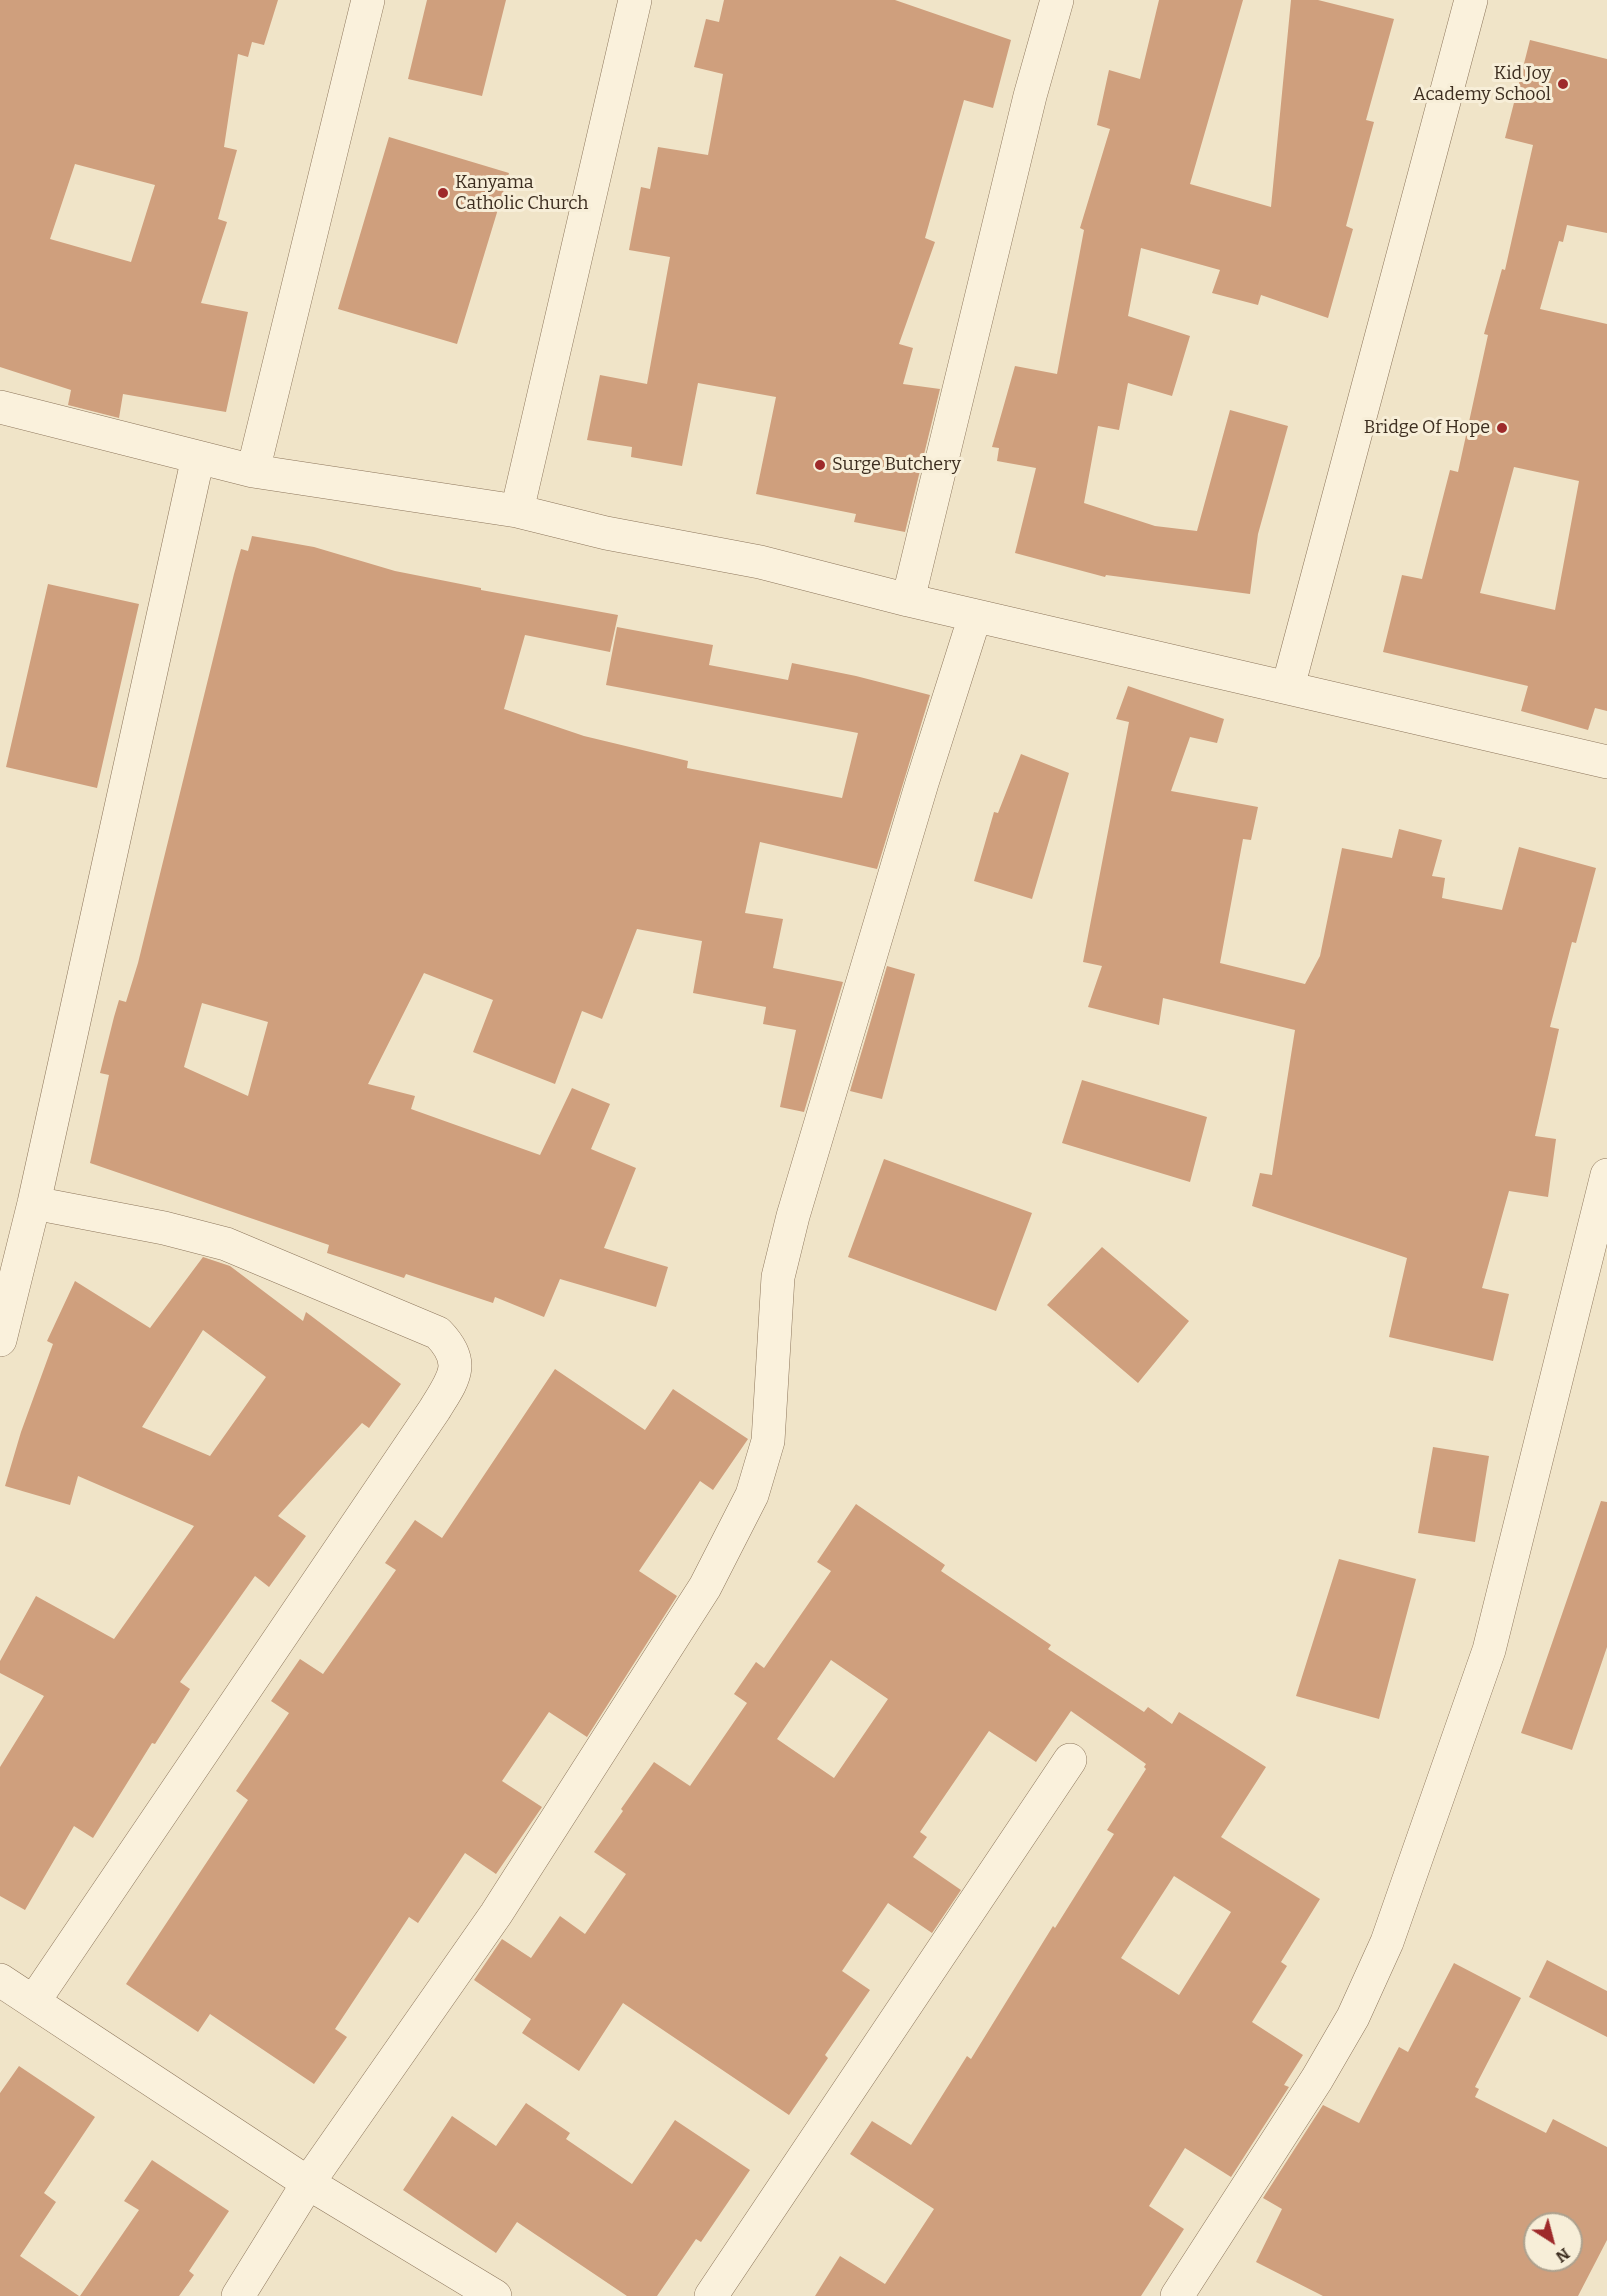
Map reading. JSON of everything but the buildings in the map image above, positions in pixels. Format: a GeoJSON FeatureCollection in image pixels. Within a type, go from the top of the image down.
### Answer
{"type":"FeatureCollection","features":[{"type":"Feature","properties":{"kind":"street"},"geometry":{"type":"LineString","coordinates":[[253,471],[368,0]]}},
{"type":"Feature","properties":{"kind":"street"},"geometry":{"type":"LineString","coordinates":[[518,511],[635,0]]}},
{"type":"Feature","properties":{"kind":"street"},"geometry":{"type":"LineString","coordinates":[[908,600],[1028,107],[1057,0]]}},
{"type":"Feature","properties":{"kind":"street"},"geometry":{"type":"LineString","coordinates":[[1288,687],[1471,0]]}},
{"type":"Feature","properties":{"kind":"street"},"geometry":{"type":"LineString","coordinates":[[0,407],[253,471],[518,511],[606,533],[760,562],[975,616],[1607,762]]}},
{"type":"Feature","properties":{"kind":"street"},"geometry":{"type":"LineString","coordinates":[[0,1340],[34,1203],[198,457]]}},
{"type":"Feature","properties":{"kind":"street"},"geometry":{"type":"LineString","coordinates":[[238,2296],[308,2183],[502,1904],[705,1587],[753,1496],[768,1441],[778,1277],[790,1226],[922,783],[975,616]]}},
{"type":"Feature","properties":{"kind":"street"},"geometry":{"type":"LineString","coordinates":[[1177,2296],[1317,2079],[1353,2017],[1387,1942],[1489,1650],[1607,1175]]}},
{"type":"Feature","properties":{"kind":"street"},"geometry":{"type":"LineString","coordinates":[[34,1203],[164,1228],[226,1244],[438,1333],[452,1347],[456,1365],[452,1383],[435,1409],[34,2001]]}},
{"type":"Feature","properties":{"kind":"street"},"geometry":{"type":"LineString","coordinates":[[711,2296],[1070,1760]]}},
{"type":"Feature","properties":{"kind":"street"},"geometry":{"type":"LineString","coordinates":[[0,1980],[308,2183],[495,2296]]}},
{"type":"Feature","properties":{"kind":"place","name":"Kid Joy Academy School"},"geometry":{"type":"Point","coordinates":[1563,84]}},
{"type":"Feature","properties":{"kind":"place","name":"Kanyama Catholic Church"},"geometry":{"type":"Point","coordinates":[443,193]}},
{"type":"Feature","properties":{"kind":"place","name":"Bridge Of Hope"},"geometry":{"type":"Point","coordinates":[1502,428]}},
{"type":"Feature","properties":{"kind":"place","name":"Surge Butchery"},"geometry":{"type":"Point","coordinates":[820,465]}}]}
